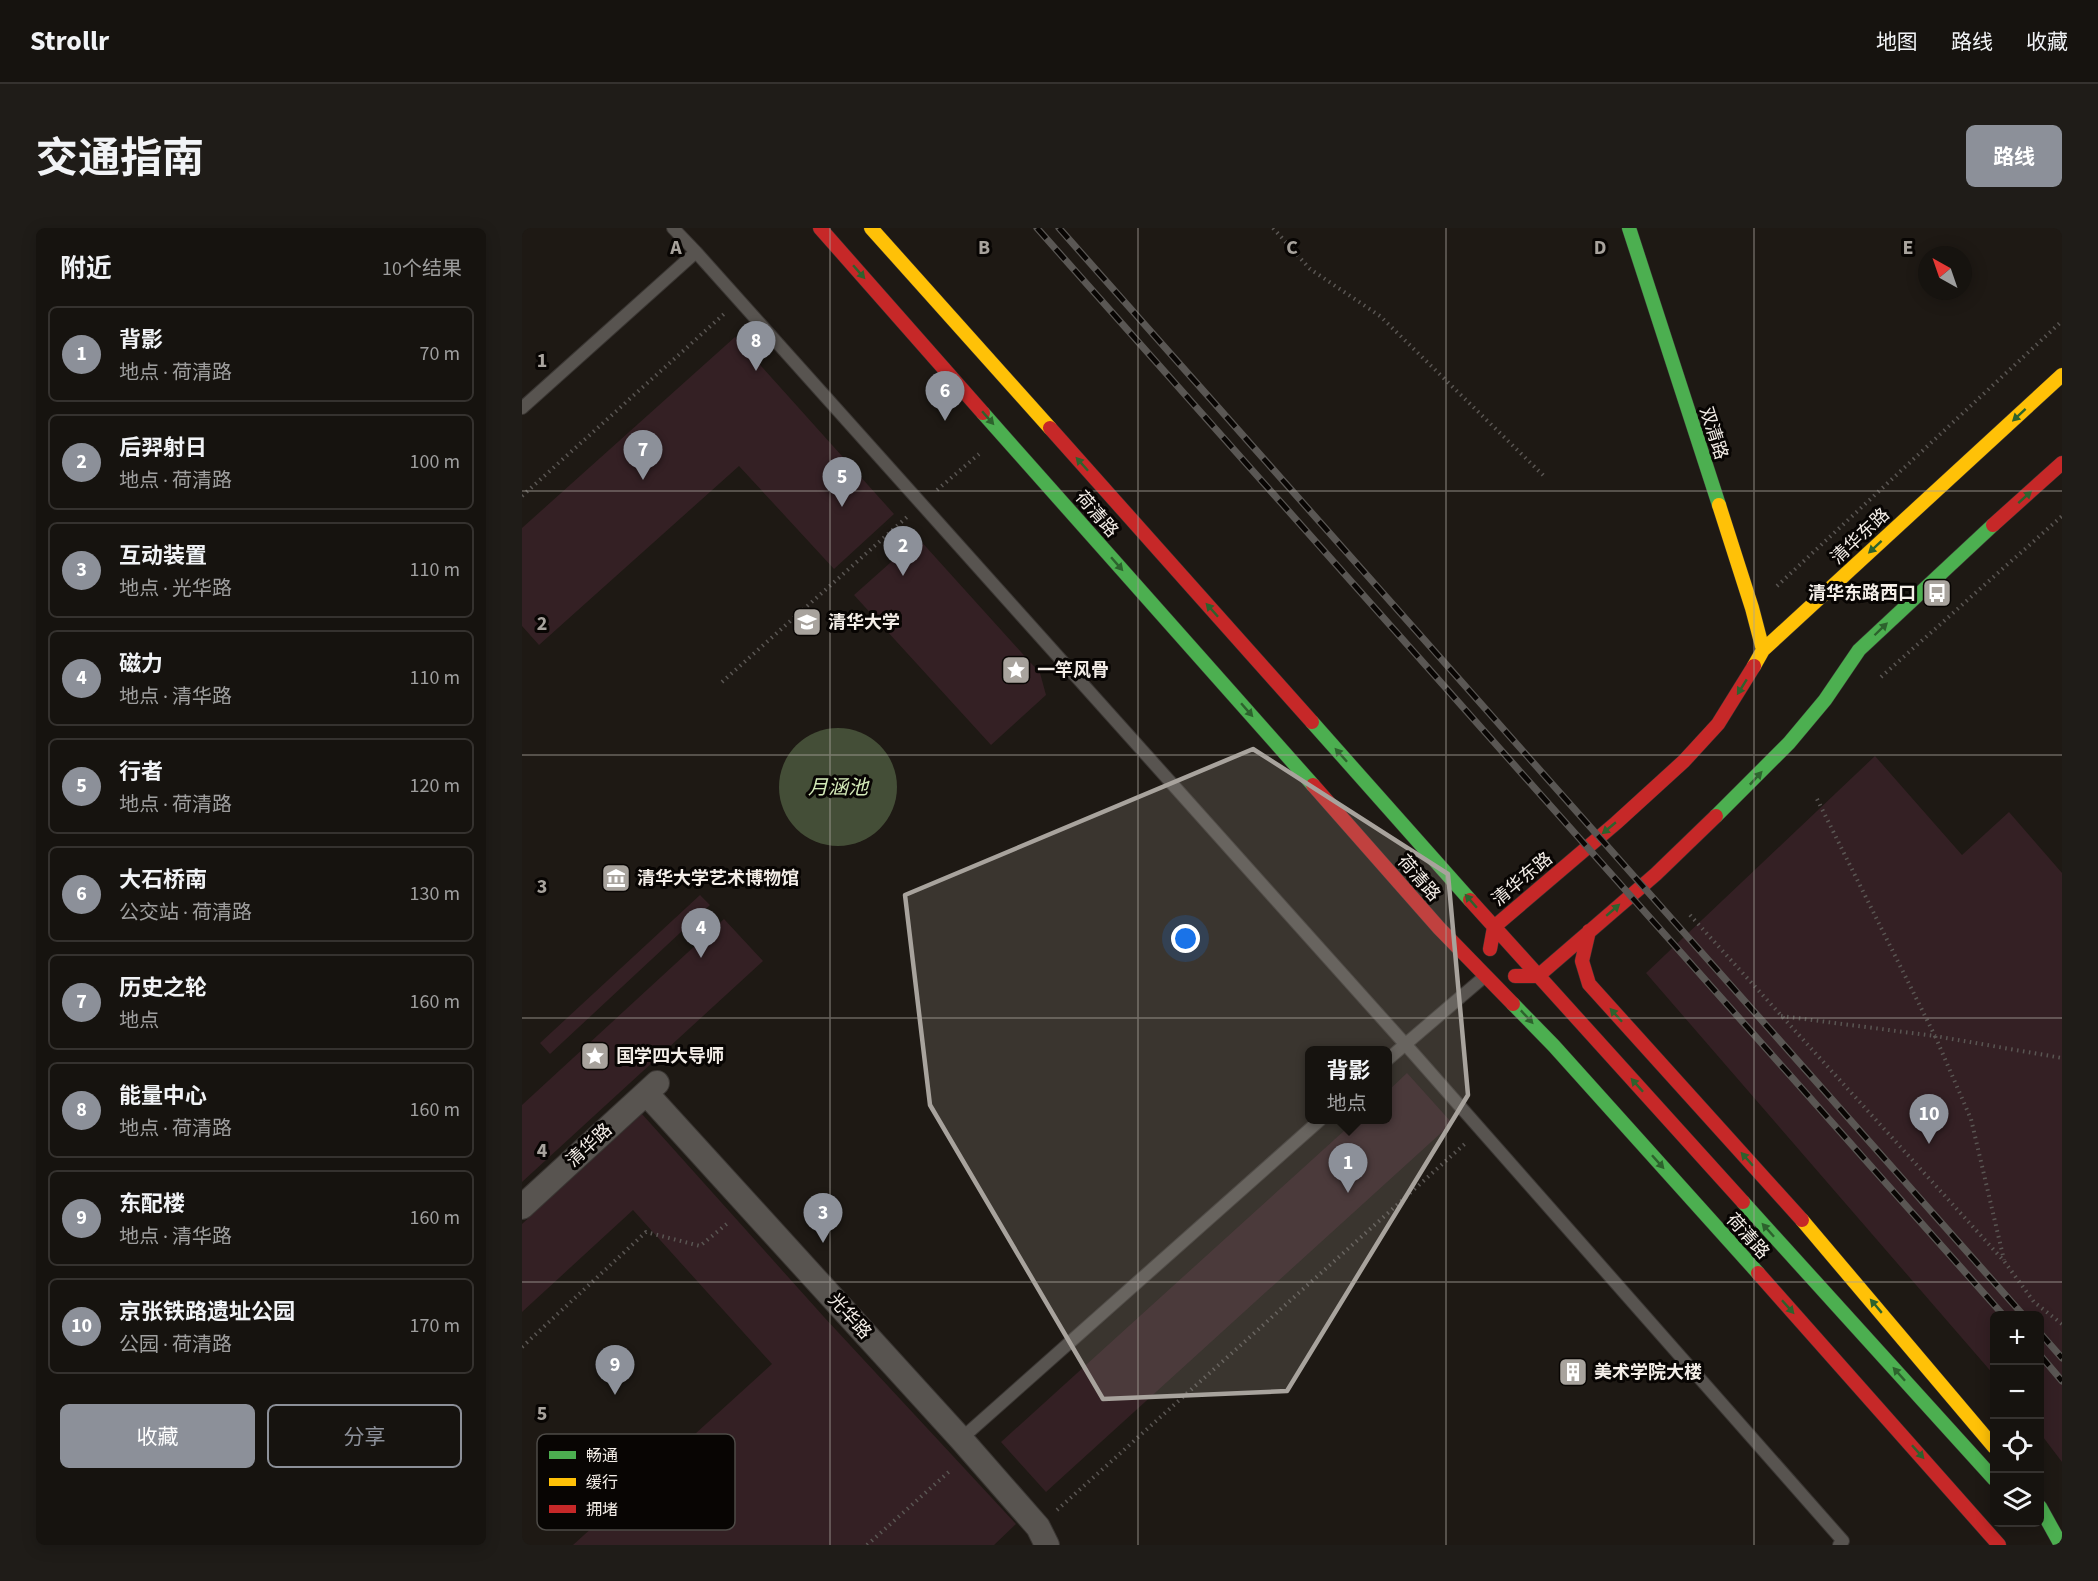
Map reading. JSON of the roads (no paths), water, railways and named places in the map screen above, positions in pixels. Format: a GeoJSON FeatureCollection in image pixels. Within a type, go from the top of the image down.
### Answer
{"type":"FeatureCollection","features":[{"type":"Feature","properties":{"kind":"main road","name":"荷清路"},"geometry":{"type":"LineString","coordinates":[[820,228],[1439,928],[1487,975],[1586,1082],[1999,1545]]}},
{"type":"Feature","properties":{"kind":"main road","name":"荷清路"},"geometry":{"type":"LineString","coordinates":[[871,228],[1538,976],[1990,1473]]}},
{"type":"Feature","properties":{"kind":"main road","name":"双清路"},"geometry":{"type":"LineString","coordinates":[[1629,228],[1752,608],[1763,650]]}},
{"type":"Feature","properties":{"kind":"main road","name":"清华东路"},"geometry":{"type":"LineString","coordinates":[[1487,975],[1494,927],[1616,823],[1684,761],[1718,724],[1763,650],[2062,375]]}},
{"type":"Feature","properties":{"kind":"main road"},"geometry":{"type":"LineString","coordinates":[[1487,975],[1538,976],[1685,846],[1789,743],[1825,699],[1859,650],[2062,463]]}},
{"type":"Feature","properties":{"kind":"main road"},"geometry":{"type":"LineString","coordinates":[[1589,931],[1581,961],[1589,984],[1812,1231],[1990,1441]]}},
{"type":"Feature","properties":{"kind":"main road"},"geometry":{"type":"LineString","coordinates":[[2044,1514],[2061,1545]]}},
{"type":"Feature","properties":{"kind":"main road"},"geometry":{"type":"LineString","coordinates":[[2040,1527],[2056,1545]]}},
{"type":"Feature","properties":{"kind":"street","name":"光华路"},"geometry":{"type":"LineString","coordinates":[[651,1088],[750,1205],[966,1445],[1042,1536]]}},
{"type":"Feature","properties":{"kind":"street","name":"清华路"},"geometry":{"type":"LineString","coordinates":[[522,1207],[651,1088]]}},
{"type":"Feature","properties":{"kind":"lane"},"geometry":{"type":"LineString","coordinates":[[673,228],[1405,1044],[1843,1541],[1839,1545]]}},
{"type":"Feature","properties":{"kind":"lane"},"geometry":{"type":"LineString","coordinates":[[522,408],[696,252]]}},
{"type":"Feature","properties":{"kind":"lane"},"geometry":{"type":"LineString","coordinates":[[1392,1056],[1487,975]]}},
{"type":"Feature","properties":{"kind":"lane"},"geometry":{"type":"LineString","coordinates":[[966,1445],[1315,1124]]}},
{"type":"Feature","properties":{"kind":"water","name":"月涵池"},"geometry":{"type":"Polygon","coordinates":[[[838,728],[849,729],[871,738],[887,754],[896,776],[896,798],[887,820],[871,836],[849,845],[838,846],[827,845],[805,836],[789,820],[780,798],[779,787],[780,776],[789,754],[805,738],[827,729],[838,728]]]}},
{"type":"Feature","properties":{"kind":"railway"},"geometry":{"type":"LineString","coordinates":[[1037,228],[2000,1311]]}},
{"type":"Feature","properties":{"kind":"railway"},"geometry":{"type":"LineString","coordinates":[[1059,228],[2020,1311]]}},
{"type":"Feature","properties":{"kind":"railway"},"geometry":{"type":"LineString","coordinates":[[2044,1338],[2062,1358]]}},
{"type":"Feature","properties":{"kind":"railway"},"geometry":{"type":"LineString","coordinates":[[2044,1360],[2062,1381]]}},
{"type":"Feature","properties":{"kind":"place","name":"能量中心"},"geometry":{"type":"Point","coordinates":[756,371]}},
{"type":"Feature","properties":{"kind":"place","name":"大石桥南"},"geometry":{"type":"Point","coordinates":[945,421]}},
{"type":"Feature","properties":{"kind":"place","name":"历史之轮"},"geometry":{"type":"Point","coordinates":[643,480]}},
{"type":"Feature","properties":{"kind":"place","name":"行者"},"geometry":{"type":"Point","coordinates":[842,507]}},
{"type":"Feature","properties":{"kind":"place","name":"后羿射日"},"geometry":{"type":"Point","coordinates":[903,576]}},
{"type":"Feature","properties":{"kind":"place","name":"清华东路西口"},"geometry":{"type":"Point","coordinates":[1937,593]}},
{"type":"Feature","properties":{"kind":"place","name":"清华大学"},"geometry":{"type":"Point","coordinates":[807,622]}},
{"type":"Feature","properties":{"kind":"place","name":"一竿风骨"},"geometry":{"type":"Point","coordinates":[1016,670]}},
{"type":"Feature","properties":{"kind":"place","name":"清华大学艺术博物馆"},"geometry":{"type":"Point","coordinates":[616,878]}},
{"type":"Feature","properties":{"kind":"place","name":"磁力"},"geometry":{"type":"Point","coordinates":[701,958]}},
{"type":"Feature","properties":{"kind":"place","name":"国学四大导师"},"geometry":{"type":"Point","coordinates":[595,1056]}},
{"type":"Feature","properties":{"kind":"place","name":"京张铁路遗址公园"},"geometry":{"type":"Point","coordinates":[1929,1144]}},
{"type":"Feature","properties":{"kind":"place","name":"背影"},"geometry":{"type":"Point","coordinates":[1348,1193]}},
{"type":"Feature","properties":{"kind":"place","name":"互动装置"},"geometry":{"type":"Point","coordinates":[823,1243]}},
{"type":"Feature","properties":{"kind":"place","name":"美术学院大楼"},"geometry":{"type":"Point","coordinates":[1573,1372]}},
{"type":"Feature","properties":{"kind":"place","name":"东配楼"},"geometry":{"type":"Point","coordinates":[615,1395]}}]}
